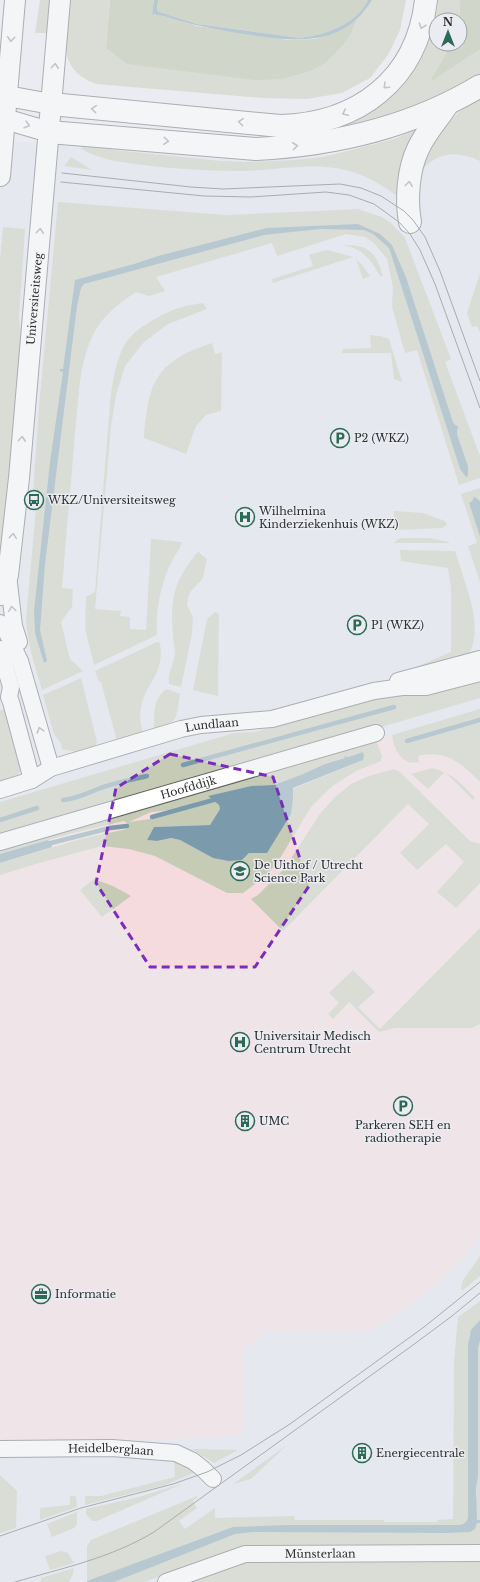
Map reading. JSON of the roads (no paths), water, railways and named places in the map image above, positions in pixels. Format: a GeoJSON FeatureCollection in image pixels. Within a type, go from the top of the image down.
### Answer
{"type":"FeatureCollection","features":[{"type":"Feature","properties":{"kind":"highway"},"geometry":{"type":"LineString","coordinates":[[51,104],[280,126],[320,122],[340,116],[356,108],[392,81],[416,40],[424,20],[426,0]]}},
{"type":"Feature","properties":{"kind":"highway"},"geometry":{"type":"LineString","coordinates":[[49,132],[256,149],[286,147],[352,137],[401,123],[447,105],[480,86]]}},
{"type":"Feature","properties":{"kind":"highway"},"geometry":{"type":"LineString","coordinates":[[410,222],[408,192],[411,170],[418,149],[447,105]]}},
{"type":"Feature","properties":{"kind":"main road"},"geometry":{"type":"LineString","coordinates":[[0,176],[16,0]]}},
{"type":"Feature","properties":{"kind":"main road","name":"Universiteitsweg"},"geometry":{"type":"LineString","coordinates":[[0,595],[8,575],[19,478],[60,0]]}},
{"type":"Feature","properties":{"kind":"main road"},"geometry":{"type":"LineString","coordinates":[[7,96],[51,104]]}},
{"type":"Feature","properties":{"kind":"main road"},"geometry":{"type":"LineString","coordinates":[[5,119],[49,132]]}},
{"type":"Feature","properties":{"kind":"street"},"geometry":{"type":"LineString","coordinates":[[8,575],[14,626],[21,647],[20,661]]}},
{"type":"Feature","properties":{"kind":"street"},"geometry":{"type":"LineString","coordinates":[[0,624],[7,631],[13,648],[20,661],[51,768]]}},
{"type":"Feature","properties":{"kind":"street"},"geometry":{"type":"LineString","coordinates":[[0,648],[11,687],[10,697],[32,780]]}},
{"type":"Feature","properties":{"kind":"street","name":"Lundlaan"},"geometry":{"type":"LineString","coordinates":[[374,691],[382,686],[480,659]]}},
{"type":"Feature","properties":{"kind":"street","name":"Lundlaan"},"geometry":{"type":"LineString","coordinates":[[0,790],[32,780],[51,768],[181,729],[201,725],[272,719],[374,691],[402,687],[480,666]]}},
{"type":"Feature","properties":{"kind":"street","name":"Lundlaan"},"geometry":{"type":"LineString","coordinates":[[402,687],[426,687],[480,673]]}},
{"type":"Feature","properties":{"kind":"street"},"geometry":{"type":"LineString","coordinates":[[0,682],[3,689],[10,697]]}},
{"type":"Feature","properties":{"kind":"street","name":"Hoofddijk"},"geometry":{"type":"LineString","coordinates":[[0,842],[376,734]]}},
{"type":"Feature","properties":{"kind":"street","name":"Heidelberglaan"},"geometry":{"type":"LineString","coordinates":[[0,1449],[112,1448],[176,1452],[203,1468],[213,1479]]}},
{"type":"Feature","properties":{"kind":"street","name":"Münsterlaan"},"geometry":{"type":"LineString","coordinates":[[166,1582],[245,1554],[480,1553]]}},
{"type":"Feature","properties":{"kind":"water"},"geometry":{"type":"Polygon","coordinates":[[[154,0],[158,0],[157,10],[159,12],[197,24],[300,38],[310,37],[339,27],[356,16],[363,9],[368,0],[372,0],[358,17],[343,29],[325,36],[306,39],[286,39],[218,29],[152,14],[154,0]]]}},
{"type":"Feature","properties":{"kind":"water"},"geometry":{"type":"Polygon","coordinates":[[[358,224],[380,234],[392,245],[406,277],[453,422],[458,426],[457,434],[468,466],[468,476],[466,477],[460,469],[389,248],[373,234],[364,230],[321,229],[264,235],[84,284],[81,288],[77,306],[45,564],[40,630],[47,661],[44,663],[35,633],[34,611],[50,462],[63,372],[60,371],[60,369],[63,369],[75,280],[158,256],[267,228],[358,224]]]}},
{"type":"Feature","properties":{"kind":"water"},"geometry":{"type":"Polygon","coordinates":[[[475,497],[480,501],[480,537],[469,503],[475,497]]]}},
{"type":"Feature","properties":{"kind":"water"},"geometry":{"type":"Polygon","coordinates":[[[363,752],[363,760],[293,788],[291,814],[267,853],[249,853],[242,860],[229,861],[213,858],[180,840],[171,838],[157,841],[147,840],[154,827],[210,825],[220,809],[219,805],[208,796],[251,786],[274,785],[325,764],[345,758],[344,756],[348,757],[363,752]]]}},
{"type":"Feature","properties":{"kind":"water"},"geometry":{"type":"Polygon","coordinates":[[[48,840],[52,847],[0,863],[0,854],[48,840]]]}},
{"type":"Feature","properties":{"kind":"water"},"geometry":{"type":"Polygon","coordinates":[[[480,1320],[480,1341],[478,1348],[478,1476],[476,1489],[477,1520],[480,1520],[480,1523],[477,1523],[475,1529],[470,1532],[447,1533],[253,1532],[235,1534],[114,1582],[87,1582],[233,1527],[286,1525],[456,1525],[466,1522],[468,1517],[468,1344],[471,1330],[480,1320]]]}},
{"type":"Feature","properties":{"kind":"waterway"},"geometry":{"type":"LineString","coordinates":[[183,765],[394,707]]}},
{"type":"Feature","properties":{"kind":"waterway"},"geometry":{"type":"LineString","coordinates":[[407,741],[480,720]]}},
{"type":"Feature","properties":{"kind":"waterway"},"geometry":{"type":"LineString","coordinates":[[63,800],[78,797],[110,785],[147,776]]}},
{"type":"Feature","properties":{"kind":"waterway"},"geometry":{"type":"LineString","coordinates":[[152,817],[217,799]]}},
{"type":"Feature","properties":{"kind":"waterway"},"geometry":{"type":"LineString","coordinates":[[0,820],[37,808]]}},
{"type":"Feature","properties":{"kind":"waterway"},"geometry":{"type":"LineString","coordinates":[[47,844],[110,828],[127,826]]}},
{"type":"Feature","properties":{"kind":"tram line"},"geometry":{"type":"LineString","coordinates":[[62,173],[223,189],[340,184],[361,188],[381,196],[404,211],[413,220],[425,237],[440,271],[480,381]]}},
{"type":"Feature","properties":{"kind":"tram line"},"geometry":{"type":"LineString","coordinates":[[61,182],[204,196],[251,197],[326,192],[349,195],[374,204],[399,222],[410,234],[420,250],[435,284],[480,408]]}},
{"type":"Feature","properties":{"kind":"tram line"},"geometry":{"type":"LineString","coordinates":[[0,1536],[81,1508],[173,1484],[207,1472],[241,1455],[290,1424],[424,1327],[480,1282]]}},
{"type":"Feature","properties":{"kind":"tram line"},"geometry":{"type":"LineString","coordinates":[[15,1582],[104,1556],[154,1532],[413,1345],[480,1293]]}},
{"type":"Feature","properties":{"kind":"place","name":"P2 (WKZ)"},"geometry":{"type":"Point","coordinates":[340,438]}},
{"type":"Feature","properties":{"kind":"place","name":"WKZ/Universiteitsweg"},"geometry":{"type":"Point","coordinates":[34,500]}},
{"type":"Feature","properties":{"kind":"place","name":"Wilhelmina Kinderziekenhuis (WKZ)"},"geometry":{"type":"Point","coordinates":[245,517]}},
{"type":"Feature","properties":{"kind":"place","name":"P1 (WKZ)"},"geometry":{"type":"Point","coordinates":[357,625]}},
{"type":"Feature","properties":{"kind":"place","name":"De Uithof / Utrecht Science Park"},"geometry":{"type":"Point","coordinates":[240,871]}},
{"type":"Feature","properties":{"kind":"place","name":"Universitair Medisch Centrum Utrecht"},"geometry":{"type":"Point","coordinates":[240,1042]}},
{"type":"Feature","properties":{"kind":"place","name":"Parkeren SEH en radiotherapie"},"geometry":{"type":"Point","coordinates":[403,1106]}},
{"type":"Feature","properties":{"kind":"place","name":"UMC"},"geometry":{"type":"Point","coordinates":[245,1121]}},
{"type":"Feature","properties":{"kind":"place","name":"Informatie"},"geometry":{"type":"Point","coordinates":[41,1294]}},
{"type":"Feature","properties":{"kind":"place","name":"Energiecentrale"},"geometry":{"type":"Point","coordinates":[362,1453]}}]}
